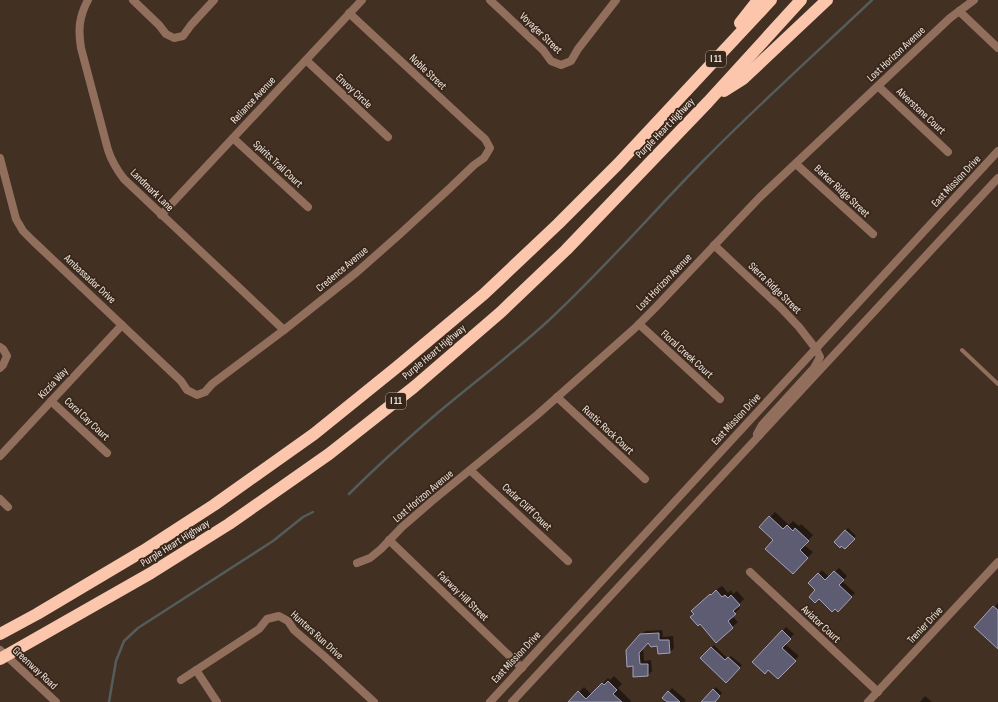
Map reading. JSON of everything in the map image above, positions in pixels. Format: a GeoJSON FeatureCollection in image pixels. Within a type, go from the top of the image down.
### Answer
{"type":"FeatureCollection","features":[{"type":"Feature","properties":{"kind":"highway"},"geometry":{"type":"LineString","coordinates":[[662,118],[758,0]]}},
{"type":"Feature","properties":{"kind":"highway","name":"Purple Heart Highway"},"geometry":{"type":"LineString","coordinates":[[0,634],[37,614],[143,551],[214,505],[314,434],[380,382],[484,294],[558,224],[662,118],[771,0]]}},
{"type":"Feature","properties":{"kind":"highway","name":"Purple Heart Highway"},"geometry":{"type":"LineString","coordinates":[[0,659],[151,573],[229,524],[329,454],[414,387],[501,312],[566,250],[708,102],[801,0]]}},
{"type":"Feature","properties":{"kind":"highway"},"geometry":{"type":"LineString","coordinates":[[708,102],[743,79],[827,0]]}},
{"type":"Feature","properties":{"kind":"street","name":"Landmark Lane"},"geometry":{"type":"LineString","coordinates":[[88,0],[81,17],[79,36],[111,160],[116,169],[124,179],[161,215],[284,330]]}},
{"type":"Feature","properties":{"kind":"street"},"geometry":{"type":"LineString","coordinates":[[132,0],[159,25],[166,34],[174,38],[183,36],[214,0]]}},
{"type":"Feature","properties":{"kind":"street","name":"Reliance Avenue"},"geometry":{"type":"LineString","coordinates":[[161,215],[362,0]]}},
{"type":"Feature","properties":{"kind":"street","name":"Voyager Street"},"geometry":{"type":"LineString","coordinates":[[490,0],[543,50],[551,61],[561,65],[571,61],[578,49],[616,0]]}},
{"type":"Feature","properties":{"kind":"street","name":"Lost Horizon Avenue"},"geometry":{"type":"LineString","coordinates":[[357,563],[370,558],[381,549],[388,540],[408,522],[537,415],[638,324],[760,197],[950,18],[974,0]]}},
{"type":"Feature","properties":{"kind":"street"},"geometry":{"type":"LineString","coordinates":[[959,11],[998,48]]}},
{"type":"Feature","properties":{"kind":"street","name":"Noble Street"},"geometry":{"type":"LineString","coordinates":[[349,14],[485,138],[490,148]]}},
{"type":"Feature","properties":{"kind":"street","name":"Envoy Circle"},"geometry":{"type":"LineString","coordinates":[[306,60],[388,137]]}},
{"type":"Feature","properties":{"kind":"street","name":"Alverstone Court"},"geometry":{"type":"LineString","coordinates":[[878,86],[948,152]]}},
{"type":"Feature","properties":{"kind":"street","name":"Spirits Trail Court"},"geometry":{"type":"LineString","coordinates":[[233,138],[308,207]]}},
{"type":"Feature","properties":{"kind":"street","name":"Credence Avenue"},"geometry":{"type":"LineString","coordinates":[[197,395],[205,392],[212,384],[284,330],[357,272],[474,165],[484,158],[490,148]]}},
{"type":"Feature","properties":{"kind":"street","name":"East Mission Drive"},"geometry":{"type":"LineString","coordinates":[[490,702],[998,151]]}},
{"type":"Feature","properties":{"kind":"street","name":"Ambassador Drive"},"geometry":{"type":"LineString","coordinates":[[0,158],[12,207],[16,219],[23,231],[181,381],[187,390],[197,395]]}},
{"type":"Feature","properties":{"kind":"street","name":"Barker Ridge Street"},"geometry":{"type":"LineString","coordinates":[[796,164],[873,234]]}},
{"type":"Feature","properties":{"kind":"street"},"geometry":{"type":"LineString","coordinates":[[512,702],[998,178]]}},
{"type":"Feature","properties":{"kind":"street","name":"Sierra Ridge Street"},"geometry":{"type":"LineString","coordinates":[[714,245],[781,308],[799,327],[816,349]]}},
{"type":"Feature","properties":{"kind":"street","name":"Floral Creek Court"},"geometry":{"type":"LineString","coordinates":[[638,324],[720,399]]}},
{"type":"Feature","properties":{"kind":"street","name":"Kizzia Way"},"geometry":{"type":"LineString","coordinates":[[0,456],[122,325]]}},
{"type":"Feature","properties":{"kind":"street"},"geometry":{"type":"LineString","coordinates":[[0,347],[6,356],[3,365],[0,368]]}},
{"type":"Feature","properties":{"kind":"street"},"geometry":{"type":"LineString","coordinates":[[751,445],[762,425],[814,368],[820,358],[816,349]]}},
{"type":"Feature","properties":{"kind":"street","name":"Rustic Rock Court"},"geometry":{"type":"LineString","coordinates":[[557,397],[645,479]]}},
{"type":"Feature","properties":{"kind":"street","name":"Coral Cay Court"},"geometry":{"type":"LineString","coordinates":[[51,401],[107,453]]}},
{"type":"Feature","properties":{"kind":"street","name":"Cedar Cliff Couet"},"geometry":{"type":"LineString","coordinates":[[470,470],[568,561]]}},
{"type":"Feature","properties":{"kind":"street"},"geometry":{"type":"LineString","coordinates":[[0,500],[8,507]]}},
{"type":"Feature","properties":{"kind":"street","name":"Fairway Hill Street"},"geometry":{"type":"LineString","coordinates":[[388,540],[522,668]]}},
{"type":"Feature","properties":{"kind":"street","name":"Trenier Drive"},"geometry":{"type":"LineString","coordinates":[[868,702],[998,562]]}},
{"type":"Feature","properties":{"kind":"street","name":"Aviator Court"},"geometry":{"type":"LineString","coordinates":[[750,572],[878,692]]}},
{"type":"Feature","properties":{"kind":"street","name":"Hunters Run Drive"},"geometry":{"type":"LineString","coordinates":[[181,680],[259,629],[267,619],[279,616],[288,621],[294,630],[374,702]]}},
{"type":"Feature","properties":{"kind":"street","name":"Greenway Road"},"geometry":{"type":"LineString","coordinates":[[0,650],[56,702]]}},
{"type":"Feature","properties":{"kind":"street"},"geometry":{"type":"LineString","coordinates":[[196,670],[217,702]]}},
{"type":"Feature","properties":{"kind":"lane"},"geometry":{"type":"LineString","coordinates":[[962,350],[998,384]]}},
{"type":"Feature","properties":{"kind":"building"},"geometry":{"type":"Polygon","coordinates":[[[769,516],[783,529],[787,525],[793,531],[795,528],[809,541],[800,550],[808,558],[793,574],[765,549],[773,540],[759,527],[769,516]]]}},
{"type":"Feature","properties":{"kind":"building"},"geometry":{"type":"Polygon","coordinates":[[[845,530],[855,539],[845,549],[841,546],[840,548],[834,542],[845,530]]]}},
{"type":"Feature","properties":{"kind":"building"},"geometry":{"type":"Polygon","coordinates":[[[834,571],[844,580],[839,585],[852,597],[838,612],[835,609],[832,612],[819,599],[815,603],[809,597],[815,590],[808,583],[818,573],[825,580],[834,571]]]}},
{"type":"Feature","properties":{"kind":"building"},"geometry":{"type":"Polygon","coordinates":[[[716,590],[722,597],[725,595],[728,598],[731,595],[740,605],[733,611],[736,614],[728,621],[733,628],[716,643],[700,624],[698,626],[690,617],[694,614],[691,611],[716,590]]]}},
{"type":"Feature","properties":{"kind":"building"},"geometry":{"type":"Polygon","coordinates":[[[993,606],[998,610],[998,649],[974,627],[993,606]]]}},
{"type":"Feature","properties":{"kind":"building"},"geometry":{"type":"Polygon","coordinates":[[[782,630],[791,639],[782,648],[796,661],[778,679],[768,670],[765,674],[752,662],[782,630]]]}},
{"type":"Feature","properties":{"kind":"building"},"geometry":{"type":"Polygon","coordinates":[[[659,633],[659,640],[669,640],[670,653],[658,654],[657,646],[651,647],[648,643],[639,653],[640,664],[648,664],[648,676],[633,677],[633,666],[627,667],[626,650],[640,634],[659,633]]]}},
{"type":"Feature","properties":{"kind":"building"},"geometry":{"type":"Polygon","coordinates":[[[711,647],[725,660],[728,657],[740,668],[726,683],[700,658],[711,647]]]}},
{"type":"Feature","properties":{"kind":"building"},"geometry":{"type":"Polygon","coordinates":[[[608,681],[617,690],[613,694],[622,702],[568,702],[578,691],[586,699],[602,683],[604,685],[608,681]]]}},
{"type":"Feature","properties":{"kind":"building"},"geometry":{"type":"Polygon","coordinates":[[[713,689],[720,696],[715,702],[701,702],[713,689]]]}},
{"type":"Feature","properties":{"kind":"building"},"geometry":{"type":"Polygon","coordinates":[[[668,691],[680,702],[667,702],[662,698],[668,691]]]}},
{"type":"Feature","properties":{"kind":"waterway"},"geometry":{"type":"LineString","coordinates":[[349,494],[423,425],[548,321],[588,282],[724,140],[872,0]]}},
{"type":"Feature","properties":{"kind":"waterway"},"geometry":{"type":"LineString","coordinates":[[109,702],[116,661],[124,641],[138,628],[273,541],[303,517],[313,512]]}}]}
